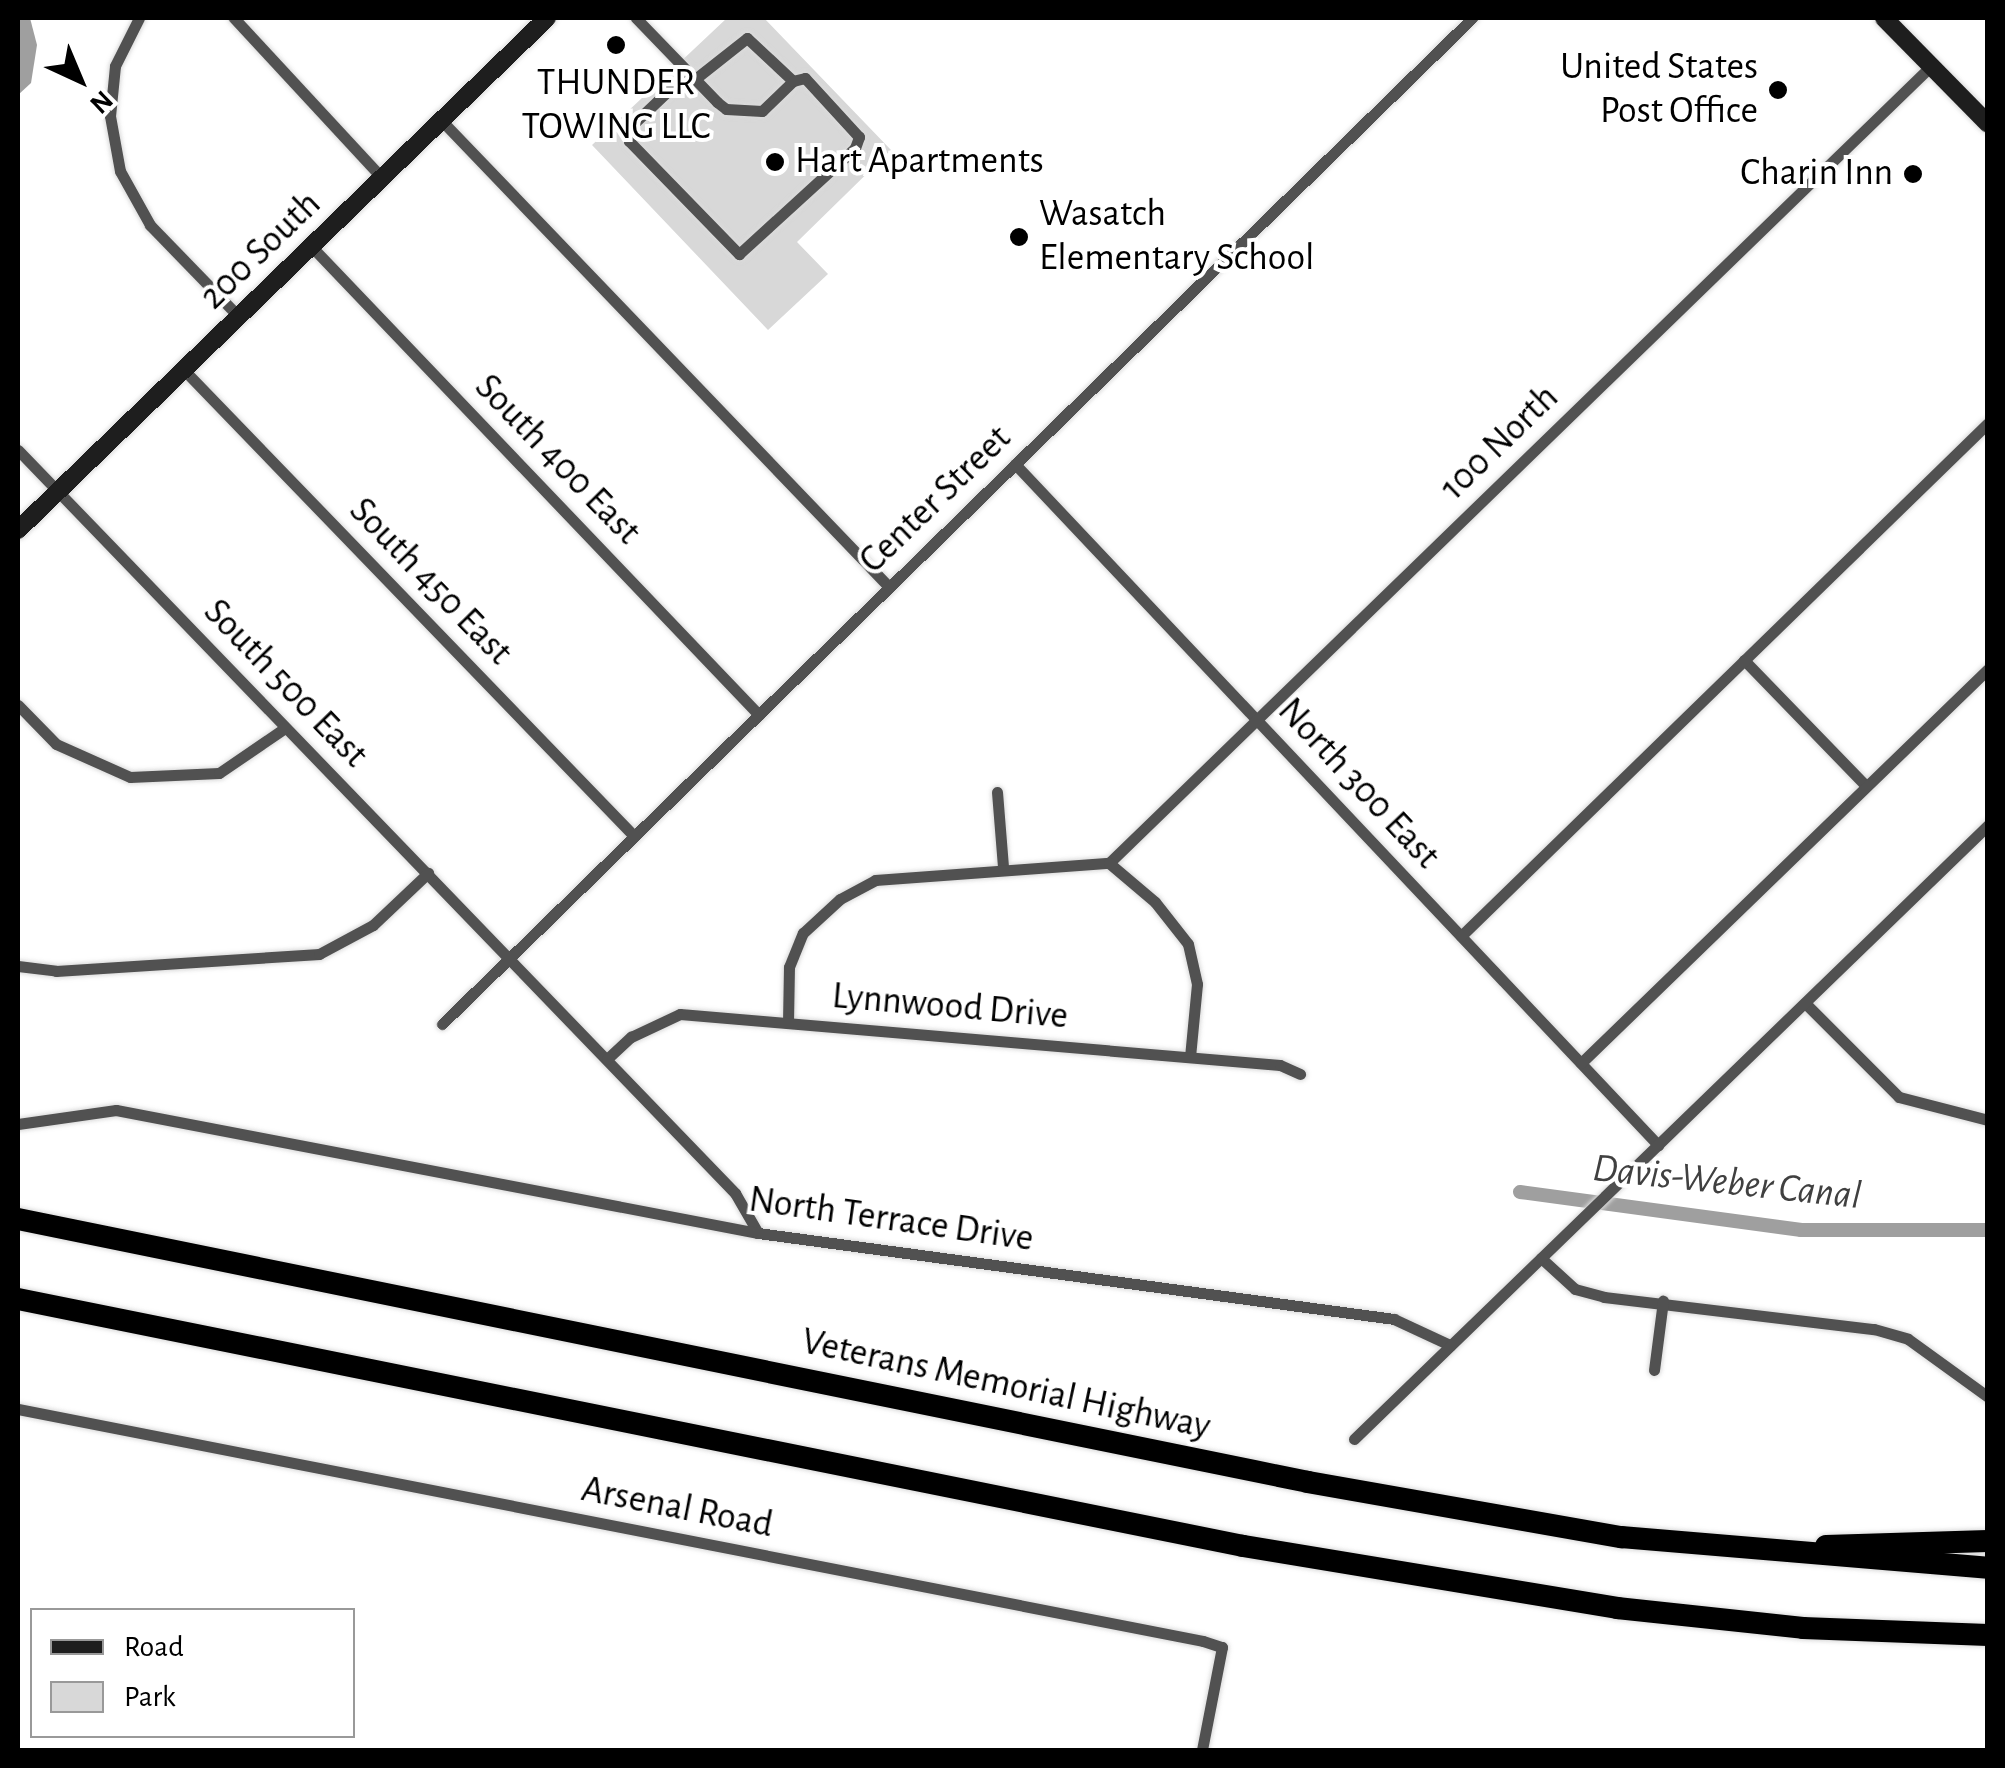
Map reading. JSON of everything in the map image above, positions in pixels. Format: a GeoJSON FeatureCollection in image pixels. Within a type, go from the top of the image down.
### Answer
{"type":"FeatureCollection","features":[{"type":"Feature","properties":{"kind":"highway","name":"Veterans Memorial Highway"},"geometry":{"type":"LineString","coordinates":[[18,1219],[1308,1482],[1724,1548],[1988,1568]]}},
{"type":"Feature","properties":{"kind":"highway"},"geometry":{"type":"LineString","coordinates":[[18,1299],[1243,1546],[1617,1608],[1988,1646]]}},
{"type":"Feature","properties":{"kind":"highway"},"geometry":{"type":"LineString","coordinates":[[1724,1548],[1988,1542]]}},
{"type":"Feature","properties":{"kind":"highway"},"geometry":{"type":"LineString","coordinates":[[1899,1634],[1988,1635]]}},
{"type":"Feature","properties":{"kind":"street"},"geometry":{"type":"LineString","coordinates":[[138,18],[115,66],[110,116],[120,171],[150,225],[238,317]]}},
{"type":"Feature","properties":{"kind":"street"},"geometry":{"type":"LineString","coordinates":[[234,18],[383,179]]}},
{"type":"Feature","properties":{"kind":"street","name":"200 South"},"geometry":{"type":"LineString","coordinates":[[18,530],[546,18]]}},
{"type":"Feature","properties":{"kind":"street"},"geometry":{"type":"LineString","coordinates":[[636,18],[692,75],[726,109],[749,115],[793,81],[805,78],[859,137],[855,148],[739,254],[630,140],[630,128],[692,75],[747,38],[793,81]]}},
{"type":"Feature","properties":{"kind":"street","name":"Center Street"},"geometry":{"type":"LineString","coordinates":[[442,1024],[1472,18]]}},
{"type":"Feature","properties":{"kind":"street"},"geometry":{"type":"LineString","coordinates":[[1884,18],[1988,124]]}},
{"type":"Feature","properties":{"kind":"street","name":"100 North"},"geometry":{"type":"LineString","coordinates":[[1110,863],[1932,66]]}},
{"type":"Feature","properties":{"kind":"street"},"geometry":{"type":"LineString","coordinates":[[442,121],[889,587]]}},
{"type":"Feature","properties":{"kind":"street","name":"South 400 East"},"geometry":{"type":"LineString","coordinates":[[312,247],[759,714]]}},
{"type":"Feature","properties":{"kind":"street","name":"South 450 East"},"geometry":{"type":"LineString","coordinates":[[184,370],[634,836]]}},
{"type":"Feature","properties":{"kind":"street"},"geometry":{"type":"LineString","coordinates":[[1461,936],[1988,423]]}},
{"type":"Feature","properties":{"kind":"street","name":"South 500 East"},"geometry":{"type":"LineString","coordinates":[[18,450],[735,1193],[758,1232]]}},
{"type":"Feature","properties":{"kind":"street","name":"North 300 East"},"geometry":{"type":"LineString","coordinates":[[1015,464],[1658,1144]]}},
{"type":"Feature","properties":{"kind":"street"},"geometry":{"type":"LineString","coordinates":[[1744,660],[1866,786]]}},
{"type":"Feature","properties":{"kind":"street"},"geometry":{"type":"LineString","coordinates":[[1581,1063],[1988,669]]}},
{"type":"Feature","properties":{"kind":"street"},"geometry":{"type":"LineString","coordinates":[[18,705],[56,744],[130,778],[220,773],[286,728]]}},
{"type":"Feature","properties":{"kind":"street"},"geometry":{"type":"LineString","coordinates":[[997,792],[1002,866]]}},
{"type":"Feature","properties":{"kind":"street"},"geometry":{"type":"LineString","coordinates":[[1354,1439],[1988,826]]}},
{"type":"Feature","properties":{"kind":"street"},"geometry":{"type":"LineString","coordinates":[[788,1024],[789,967],[803,933],[840,899],[875,880],[1002,866],[1110,863],[1155,902],[1188,944],[1196,984],[1190,1057]]}},
{"type":"Feature","properties":{"kind":"street"},"geometry":{"type":"LineString","coordinates":[[18,966],[56,971],[320,954],[373,925],[428,873]]}},
{"type":"Feature","properties":{"kind":"street"},"geometry":{"type":"LineString","coordinates":[[1804,1003],[1898,1097],[1988,1120]]}},
{"type":"Feature","properties":{"kind":"street","name":"Lynnwood Drive"},"geometry":{"type":"LineString","coordinates":[[607,1060],[631,1037],[680,1014],[1280,1065],[1300,1074]]}},
{"type":"Feature","properties":{"kind":"street","name":"North Terrace Drive"},"geometry":{"type":"LineString","coordinates":[[18,1124],[116,1110],[758,1232],[1394,1320],[1450,1345]]}},
{"type":"Feature","properties":{"kind":"street"},"geometry":{"type":"LineString","coordinates":[[1541,1258],[1575,1290],[1874,1329],[1927,1349],[1988,1396]]}},
{"type":"Feature","properties":{"kind":"street"},"geometry":{"type":"LineString","coordinates":[[1654,1370],[1663,1301]]}},
{"type":"Feature","properties":{"kind":"street","name":"Arsenal Road"},"geometry":{"type":"LineString","coordinates":[[18,1409],[1203,1641],[1222,1648],[1202,1750]]}},
{"type":"Feature","properties":{"kind":"green space"},"geometry":{"type":"Polygon","coordinates":[[[727,18],[764,18],[891,150],[797,242],[828,274],[768,330],[592,145],[727,18]]]}},
{"type":"Feature","properties":{"kind":"shaded area"},"geometry":{"type":"Polygon","coordinates":[[[18,18],[30,18],[37,45],[31,83],[18,95],[18,18]]]}},
{"type":"Feature","properties":{"kind":"waterway","name":"Davis-Weber Canal"},"geometry":{"type":"LineString","coordinates":[[1520,1192],[1801,1230],[1988,1230]]}},
{"type":"Feature","properties":{"kind":"place","name":"THUNDER TOWING LLC"},"geometry":{"type":"Point","coordinates":[616,45]}},
{"type":"Feature","properties":{"kind":"place","name":"United States Post Office"},"geometry":{"type":"Point","coordinates":[1778,90]}},
{"type":"Feature","properties":{"kind":"place","name":"Hart Apartments"},"geometry":{"type":"Point","coordinates":[775,162]}},
{"type":"Feature","properties":{"kind":"place","name":"Charin Inn"},"geometry":{"type":"Point","coordinates":[1913,174]}},
{"type":"Feature","properties":{"kind":"place","name":"Wasatch Elementary School"},"geometry":{"type":"Point","coordinates":[1019,237]}}]}
